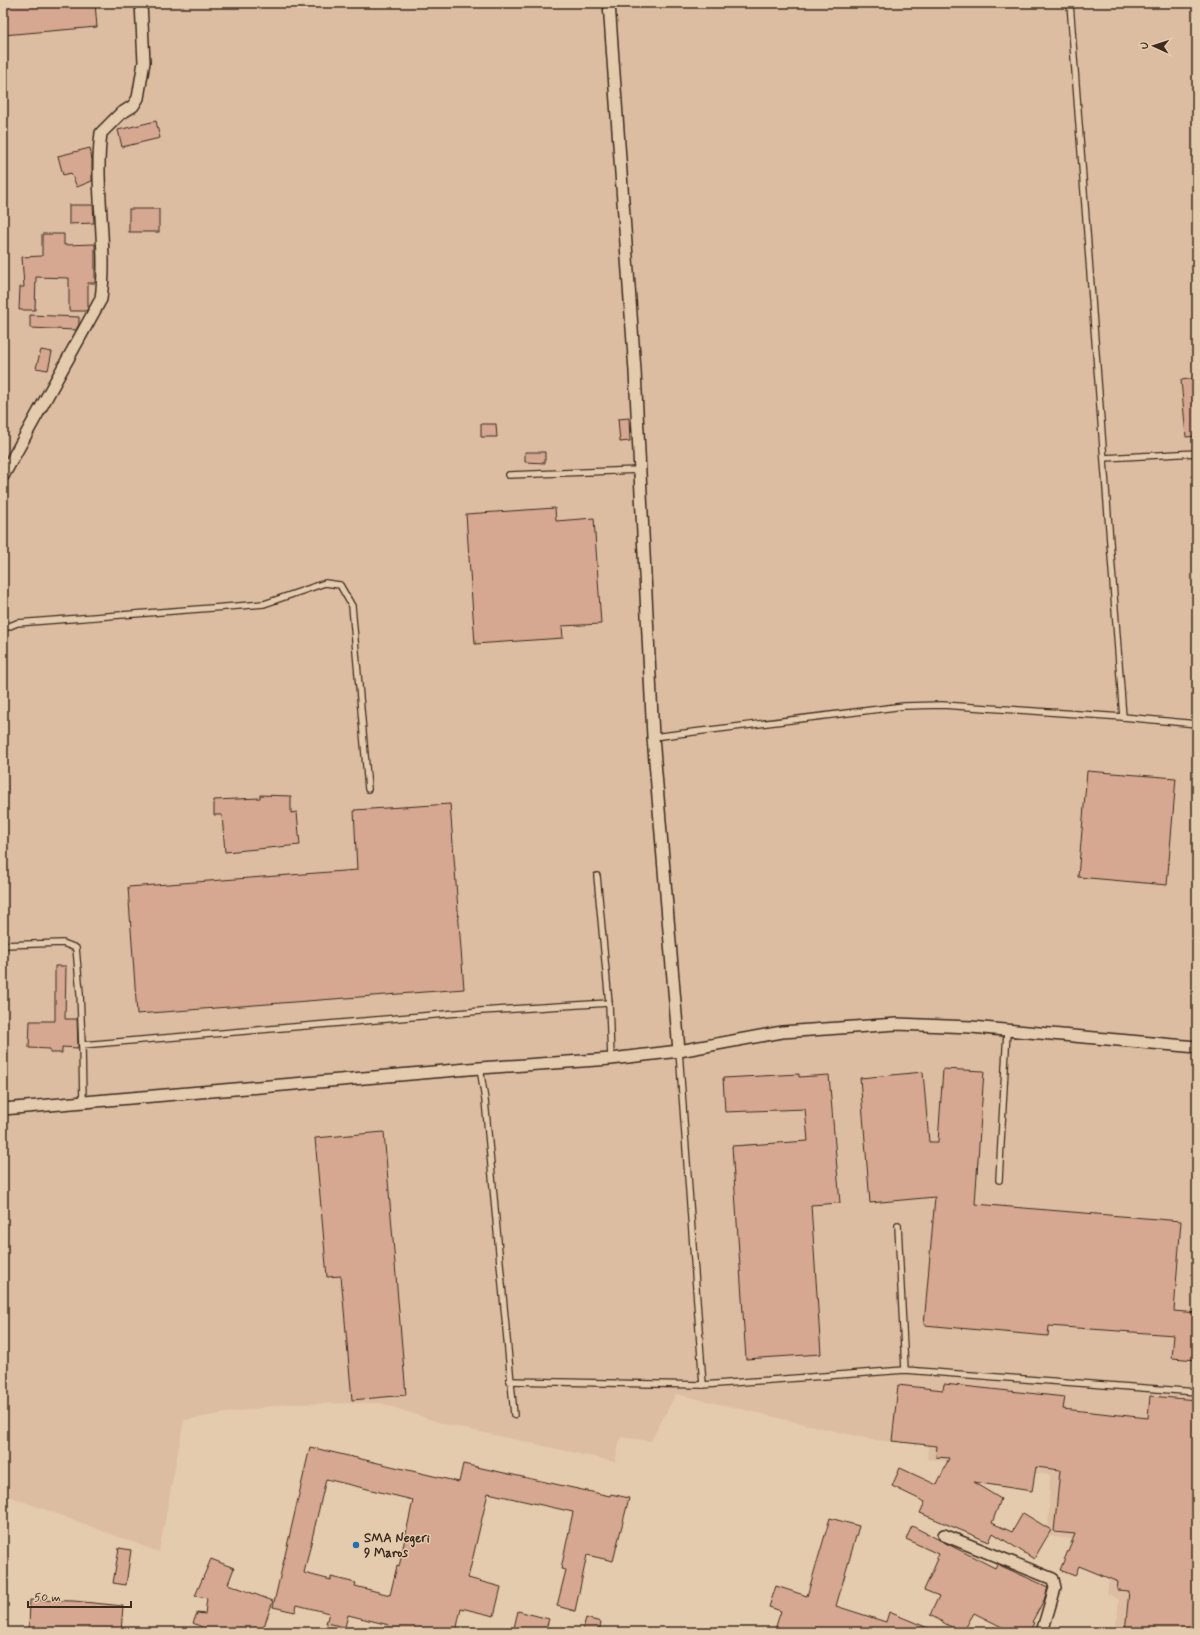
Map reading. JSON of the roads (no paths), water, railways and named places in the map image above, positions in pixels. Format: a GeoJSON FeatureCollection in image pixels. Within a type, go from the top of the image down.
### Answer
{"type":"FeatureCollection","features":[{"type":"Feature","properties":{"kind":"street"},"geometry":{"type":"LineString","coordinates":[[3,476],[48,392],[101,300],[104,278],[98,187],[101,133],[112,121],[133,106],[138,98],[144,62],[140,3]]}},
{"type":"Feature","properties":{"kind":"street"},"geometry":{"type":"LineString","coordinates":[[609,3],[634,371],[653,737],[679,1051]]}},
{"type":"Feature","properties":{"kind":"street"},"geometry":{"type":"LineString","coordinates":[[3,1109],[480,1068],[611,1059],[679,1051],[782,1032],[897,1024],[1006,1031],[1197,1047]]}},
{"type":"Feature","properties":{"kind":"street"},"geometry":{"type":"LineString","coordinates":[[944,1535],[1053,1580],[1055,1588],[1042,1632]]}},
{"type":"Feature","properties":{"kind":"lane"},"geometry":{"type":"LineString","coordinates":[[1070,3],[1123,717]]}},
{"type":"Feature","properties":{"kind":"lane"},"geometry":{"type":"LineString","coordinates":[[1104,458],[1197,453]]}},
{"type":"Feature","properties":{"kind":"lane"},"geometry":{"type":"LineString","coordinates":[[509,475],[638,470]]}},
{"type":"Feature","properties":{"kind":"lane"},"geometry":{"type":"LineString","coordinates":[[3,629],[18,623],[264,604],[325,583],[340,585],[352,606],[368,789]]}},
{"type":"Feature","properties":{"kind":"lane"},"geometry":{"type":"LineString","coordinates":[[653,737],[904,706],[942,705],[1123,717],[1197,724]]}},
{"type":"Feature","properties":{"kind":"lane"},"geometry":{"type":"LineString","coordinates":[[597,876],[609,1003],[611,1059]]}},
{"type":"Feature","properties":{"kind":"lane"},"geometry":{"type":"LineString","coordinates":[[3,945],[63,943],[76,948],[80,993],[83,1102]]}},
{"type":"Feature","properties":{"kind":"lane"},"geometry":{"type":"LineString","coordinates":[[82,1045],[481,1011],[609,1003]]}},
{"type":"Feature","properties":{"kind":"lane"},"geometry":{"type":"LineString","coordinates":[[999,1180],[1006,1031]]}},
{"type":"Feature","properties":{"kind":"lane"},"geometry":{"type":"LineString","coordinates":[[679,1051],[703,1385]]}},
{"type":"Feature","properties":{"kind":"lane"},"geometry":{"type":"LineString","coordinates":[[480,1068],[485,1100],[509,1381],[514,1415]]}},
{"type":"Feature","properties":{"kind":"lane"},"geometry":{"type":"LineString","coordinates":[[898,1225],[905,1370]]}},
{"type":"Feature","properties":{"kind":"lane"},"geometry":{"type":"LineString","coordinates":[[509,1381],[703,1385],[905,1370],[1197,1392]]}},
{"type":"Feature","properties":{"kind":"place","name":"SMA Negeri 9 Maros"},"geometry":{"type":"Point","coordinates":[356,1545]}}]}
